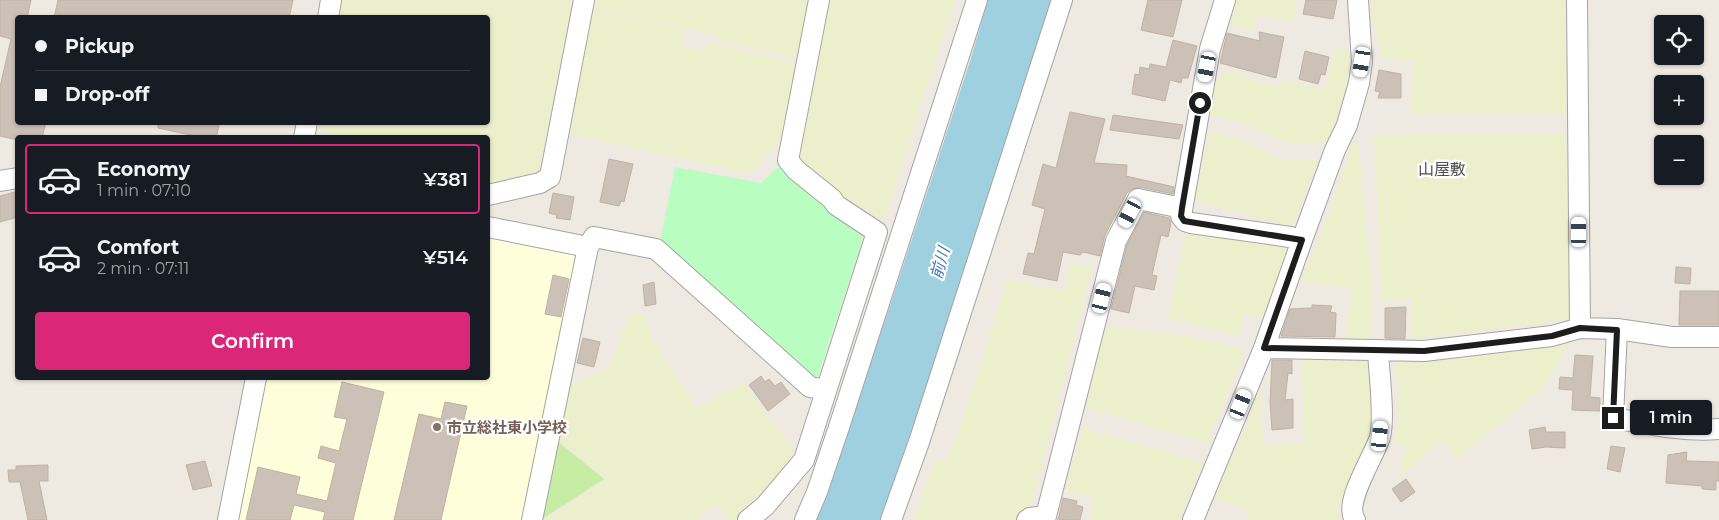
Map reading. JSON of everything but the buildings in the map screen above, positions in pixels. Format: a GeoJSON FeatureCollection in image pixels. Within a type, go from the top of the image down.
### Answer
{"type":"FeatureCollection","features":[{"type":"Feature","properties":{"kind":"street"},"geometry":{"type":"LineString","coordinates":[[328,15],[331,0]]}},
{"type":"Feature","properties":{"kind":"street"},"geometry":{"type":"LineString","coordinates":[[490,195],[540,183],[550,177],[584,0]]}},
{"type":"Feature","properties":{"kind":"street"},"geometry":{"type":"LineString","coordinates":[[748,520],[765,506],[804,460],[876,232],[836,205],[832,199],[796,170],[788,160],[819,0]]}},
{"type":"Feature","properties":{"kind":"street"},"geometry":{"type":"LineString","coordinates":[[805,520],[817,492],[839,427],[977,0]]}},
{"type":"Feature","properties":{"kind":"street"},"geometry":{"type":"LineString","coordinates":[[891,520],[919,442],[1062,0]]}},
{"type":"Feature","properties":{"kind":"street"},"geometry":{"type":"LineString","coordinates":[[1224,0],[1210,49],[1181,216],[1184,221],[1191,223],[1302,240]]}},
{"type":"Feature","properties":{"kind":"street"},"geometry":{"type":"LineString","coordinates":[[1193,520],[1264,348],[1335,150],[1347,125],[1359,83],[1362,62],[1358,0]]}},
{"type":"Feature","properties":{"kind":"street"},"geometry":{"type":"LineString","coordinates":[[1577,0],[1580,328]]}},
{"type":"Feature","properties":{"kind":"street"},"geometry":{"type":"LineString","coordinates":[[0,181],[15,178]]}},
{"type":"Feature","properties":{"kind":"street"},"geometry":{"type":"LineString","coordinates":[[1027,520],[1046,516],[1116,241],[1138,199],[1182,208]]}},
{"type":"Feature","properties":{"kind":"street"},"geometry":{"type":"LineString","coordinates":[[490,227],[588,247]]}},
{"type":"Feature","properties":{"kind":"street"},"geometry":{"type":"LineString","coordinates":[[532,520],[588,247],[594,237],[656,250],[810,388],[826,390]]}},
{"type":"Feature","properties":{"kind":"street"},"geometry":{"type":"LineString","coordinates":[[1264,348],[1424,351],[1552,336],[1580,328],[1617,330],[1672,337],[1719,337]]}},
{"type":"Feature","properties":{"kind":"street"},"geometry":{"type":"LineString","coordinates":[[1617,330],[1613,418],[1652,425],[1705,430],[1719,429]]}},
{"type":"Feature","properties":{"kind":"street"},"geometry":{"type":"LineString","coordinates":[[1354,520],[1352,516],[1352,502],[1380,436],[1378,351]]}},
{"type":"Feature","properties":{"kind":"street"},"geometry":{"type":"LineString","coordinates":[[228,520],[256,380]]}},
{"type":"Feature","properties":{"kind":"shaded area"},"geometry":{"type":"Polygon","coordinates":[[[339,0],[573,0],[540,169],[533,174],[490,185],[490,135],[342,135],[313,129],[318,125],[490,125],[490,15],[336,15],[339,0]]]}},
{"type":"Feature","properties":{"kind":"shaded area"},"geometry":{"type":"Polygon","coordinates":[[[590,0],[812,0],[798,57],[794,58],[722,41],[718,36],[588,7],[590,0]]]}},
{"type":"Feature","properties":{"kind":"shaded area"},"geometry":{"type":"Polygon","coordinates":[[[824,0],[955,0],[885,217],[882,219],[835,193],[797,161],[824,0]]]}},
{"type":"Feature","properties":{"kind":"shaded area"},"geometry":{"type":"Polygon","coordinates":[[[1235,0],[1297,0],[1293,21],[1257,14],[1253,30],[1230,26],[1235,0]]]}},
{"type":"Feature","properties":{"kind":"shaded area"},"geometry":{"type":"Polygon","coordinates":[[[1371,0],[1565,0],[1566,114],[1412,114],[1413,62],[1384,59],[1372,19],[1371,0]]]}},
{"type":"Feature","properties":{"kind":"shaded area"},"geometry":{"type":"Polygon","coordinates":[[[587,9],[684,30],[681,47],[704,51],[706,42],[801,64],[786,139],[774,148],[750,174],[563,132],[587,9]]]}},
{"type":"Feature","properties":{"kind":"shaded area"},"geometry":{"type":"Polygon","coordinates":[[[1336,47],[1346,50],[1350,55],[1348,79],[1339,118],[1330,142],[1289,144],[1244,123],[1206,115],[1214,76],[1222,77],[1225,70],[1247,75],[1247,79],[1280,87],[1282,80],[1325,90],[1336,47]]]}},
{"type":"Feature","properties":{"kind":"shaded area"},"geometry":{"type":"Polygon","coordinates":[[[1211,130],[1251,144],[1282,160],[1319,159],[1292,226],[1194,201],[1211,130]]]}},
{"type":"Feature","properties":{"kind":"shaded area"},"geometry":{"type":"Polygon","coordinates":[[[1566,133],[1571,319],[1412,338],[1412,298],[1382,301],[1374,135],[1566,133]]]}},
{"type":"Feature","properties":{"kind":"shaded area"},"geometry":{"type":"Polygon","coordinates":[[[1358,143],[1372,286],[1370,338],[1346,338],[1351,288],[1300,282],[1331,210],[1351,144],[1358,143]]]}},
{"type":"Feature","properties":{"kind":"shaded area"},"geometry":{"type":"Polygon","coordinates":[[[1187,228],[1284,244],[1289,249],[1263,319],[1245,314],[1239,336],[1168,318],[1187,228]]]}},
{"type":"Feature","properties":{"kind":"shaded area"},"geometry":{"type":"Polygon","coordinates":[[[490,231],[578,249],[527,520],[235,520],[264,380],[490,380],[490,231]]]}},
{"type":"Feature","properties":{"kind":"shaded area"},"geometry":{"type":"Polygon","coordinates":[[[1071,263],[1092,267],[1029,512],[1022,520],[914,520],[935,460],[943,461],[953,448],[1007,280],[1066,291],[1071,263]]]}},
{"type":"Feature","properties":{"kind":"shaded area"},"geometry":{"type":"Polygon","coordinates":[[[639,313],[645,316],[655,343],[697,409],[742,382],[793,448],[792,464],[765,497],[734,520],[730,520],[717,504],[695,520],[545,520],[607,479],[556,438],[566,391],[570,386],[611,366],[623,328],[632,314],[639,313]]]}},
{"type":"Feature","properties":{"kind":"shaded area"},"geometry":{"type":"Polygon","coordinates":[[[1102,326],[1192,337],[1245,350],[1207,443],[1087,408],[1102,326]]]}},
{"type":"Feature","properties":{"kind":"shaded area"},"geometry":{"type":"Polygon","coordinates":[[[1569,344],[1542,388],[1456,460],[1443,440],[1399,476],[1405,446],[1394,444],[1400,415],[1395,361],[1415,363],[1569,344]]]}},
{"type":"Feature","properties":{"kind":"shaded area"},"geometry":{"type":"Polygon","coordinates":[[[1302,359],[1367,361],[1374,422],[1361,458],[1337,508],[1338,520],[1246,520],[1249,510],[1212,497],[1246,430],[1260,380],[1263,445],[1305,443],[1302,359]]]}},
{"type":"Feature","properties":{"kind":"shaded area"},"geometry":{"type":"Polygon","coordinates":[[[1082,428],[1204,462],[1179,520],[1090,520],[1095,498],[1065,491],[1082,428]]]}},
{"type":"Feature","properties":{"kind":"green space"},"geometry":{"type":"Polygon","coordinates":[[[675,167],[762,183],[776,168],[783,168],[862,234],[861,245],[818,376],[812,378],[660,242],[675,167]]]}},
{"type":"Feature","properties":{"kind":"green space"},"geometry":{"type":"Polygon","coordinates":[[[556,440],[604,479],[541,520],[556,440]]]}},
{"type":"Feature","properties":{"kind":"water","name":"前川"},"geometry":{"type":"Polygon","coordinates":[[[988,0],[1054,0],[994,186],[881,520],[816,520],[890,306],[972,55],[988,0]]]}},
{"type":"Feature","properties":{"kind":"place","name":"市立総社東小学校"},"geometry":{"type":"Point","coordinates":[437,427]}},
{"type":"Feature","properties":{"kind":"district","name":"山屋敷"},"geometry":{"type":"Point","coordinates":[1442,169]}},
{"type":"Feature","properties":{"kind":"route"},"geometry":{"type":"LineString","coordinates":[[1200,103],[1182,208],[1181,216],[1184,221],[1302,240],[1264,348],[1424,351],[1552,336],[1580,328],[1617,330],[1613,418]]}}]}
